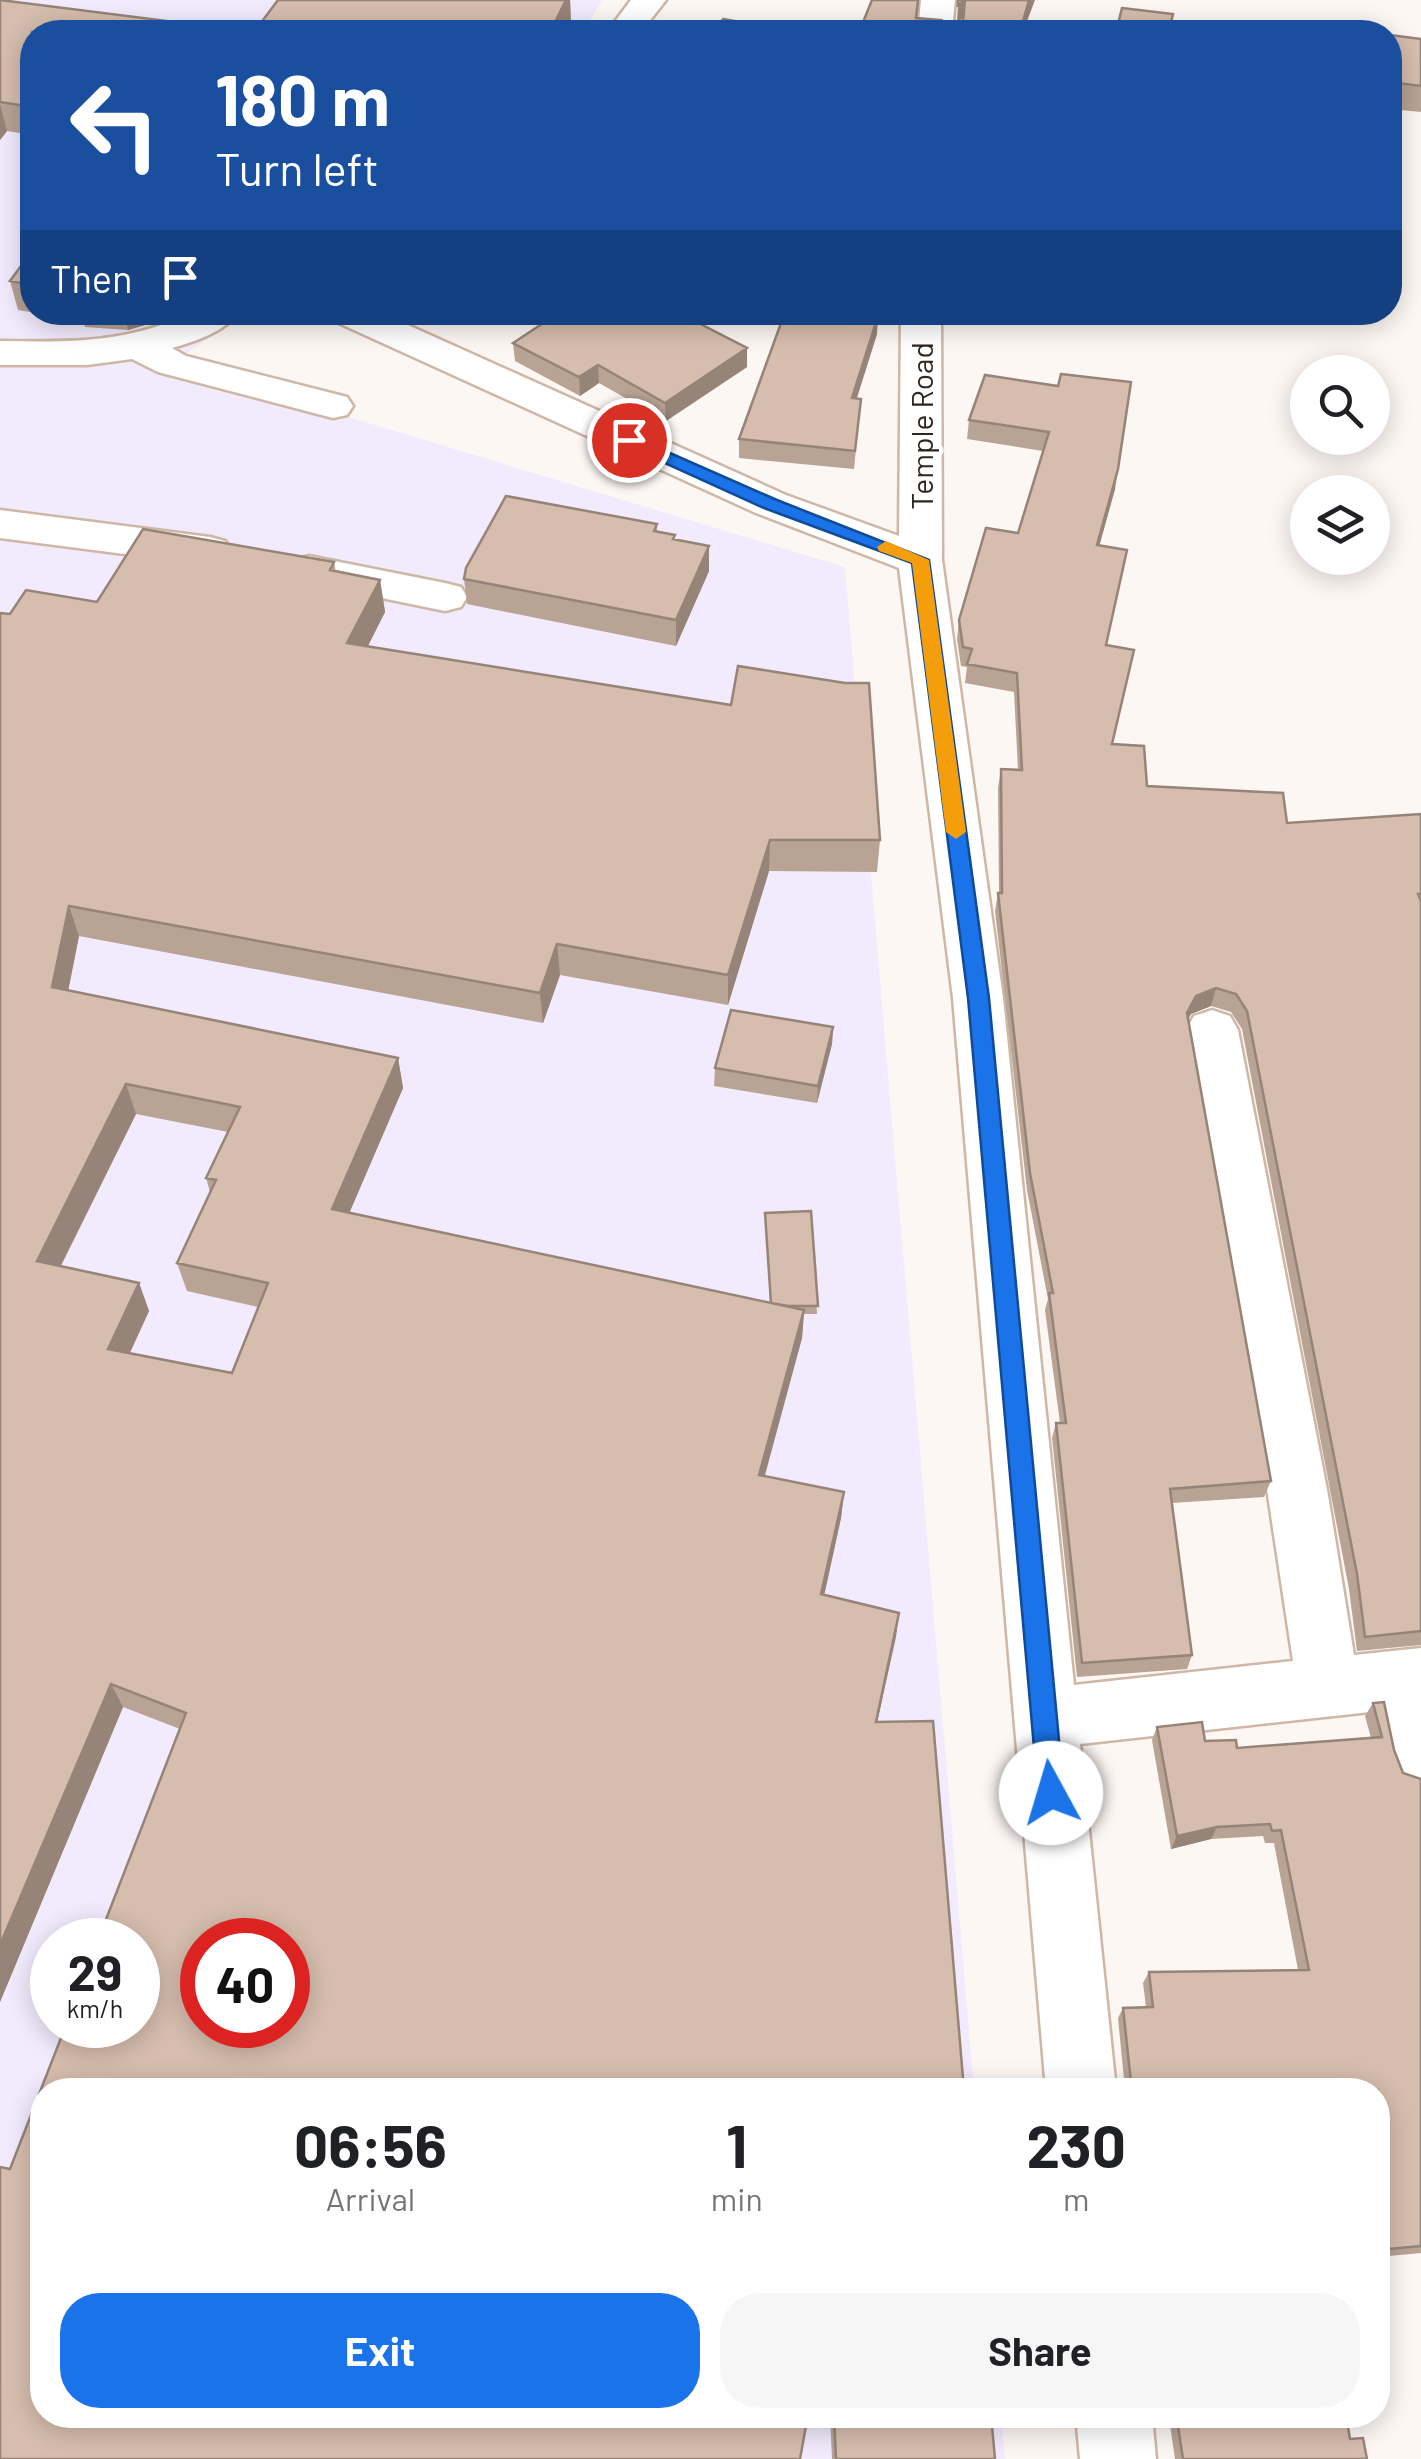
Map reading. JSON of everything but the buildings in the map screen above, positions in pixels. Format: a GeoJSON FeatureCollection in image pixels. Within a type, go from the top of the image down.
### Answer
{"type":"FeatureCollection","features":[{"type":"Feature","properties":{"kind":"street"},"geometry":{"type":"LineString","coordinates":[[633,20],[649,0]]}},
{"type":"Feature","properties":{"kind":"street"},"geometry":{"type":"LineString","coordinates":[[0,353],[90,356],[140,346],[189,325]]}},
{"type":"Feature","properties":{"kind":"street"},"geometry":{"type":"LineString","coordinates":[[375,325],[770,504],[920,560]]}},
{"type":"Feature","properties":{"kind":"street","name":"Temple Road"},"geometry":{"type":"LineString","coordinates":[[921,325],[920,560],[978,998],[1080,2078]]}},
{"type":"Feature","properties":{"kind":"street"},"geometry":{"type":"LineString","coordinates":[[140,346],[172,364],[333,406]]}},
{"type":"Feature","properties":{"kind":"street"},"geometry":{"type":"LineString","coordinates":[[0,524],[255,560],[445,597]]}},
{"type":"Feature","properties":{"kind":"street"},"geometry":{"type":"LineString","coordinates":[[1212,1030],[1298,1494],[1328,1687]]}},
{"type":"Feature","properties":{"kind":"street"},"geometry":{"type":"LineString","coordinates":[[1043,1718],[1412,1677],[1421,1762]]}},
{"type":"Feature","properties":{"kind":"street"},"geometry":{"type":"LineString","coordinates":[[1115,2428],[1118,2459]]}},
{"type":"Feature","properties":{"kind":"shaded area"},"geometry":{"type":"Polygon","coordinates":[[[0,0],[602,0],[590,20],[20,20],[20,325],[225,325],[173,364],[845,567],[973,2078],[30,2078],[30,2428],[1002,2428],[1005,2459],[0,2459],[0,0]]]}},
{"type":"Feature","properties":{"kind":"slow traffic"},"geometry":{"type":"LineString","coordinates":[[886,547],[920,560],[956,832]]}},
{"type":"Feature","properties":{"kind":"route"},"geometry":{"type":"LineString","coordinates":[[629,440],[770,504],[920,560],[978,998],[1051,1793]]}}]}
